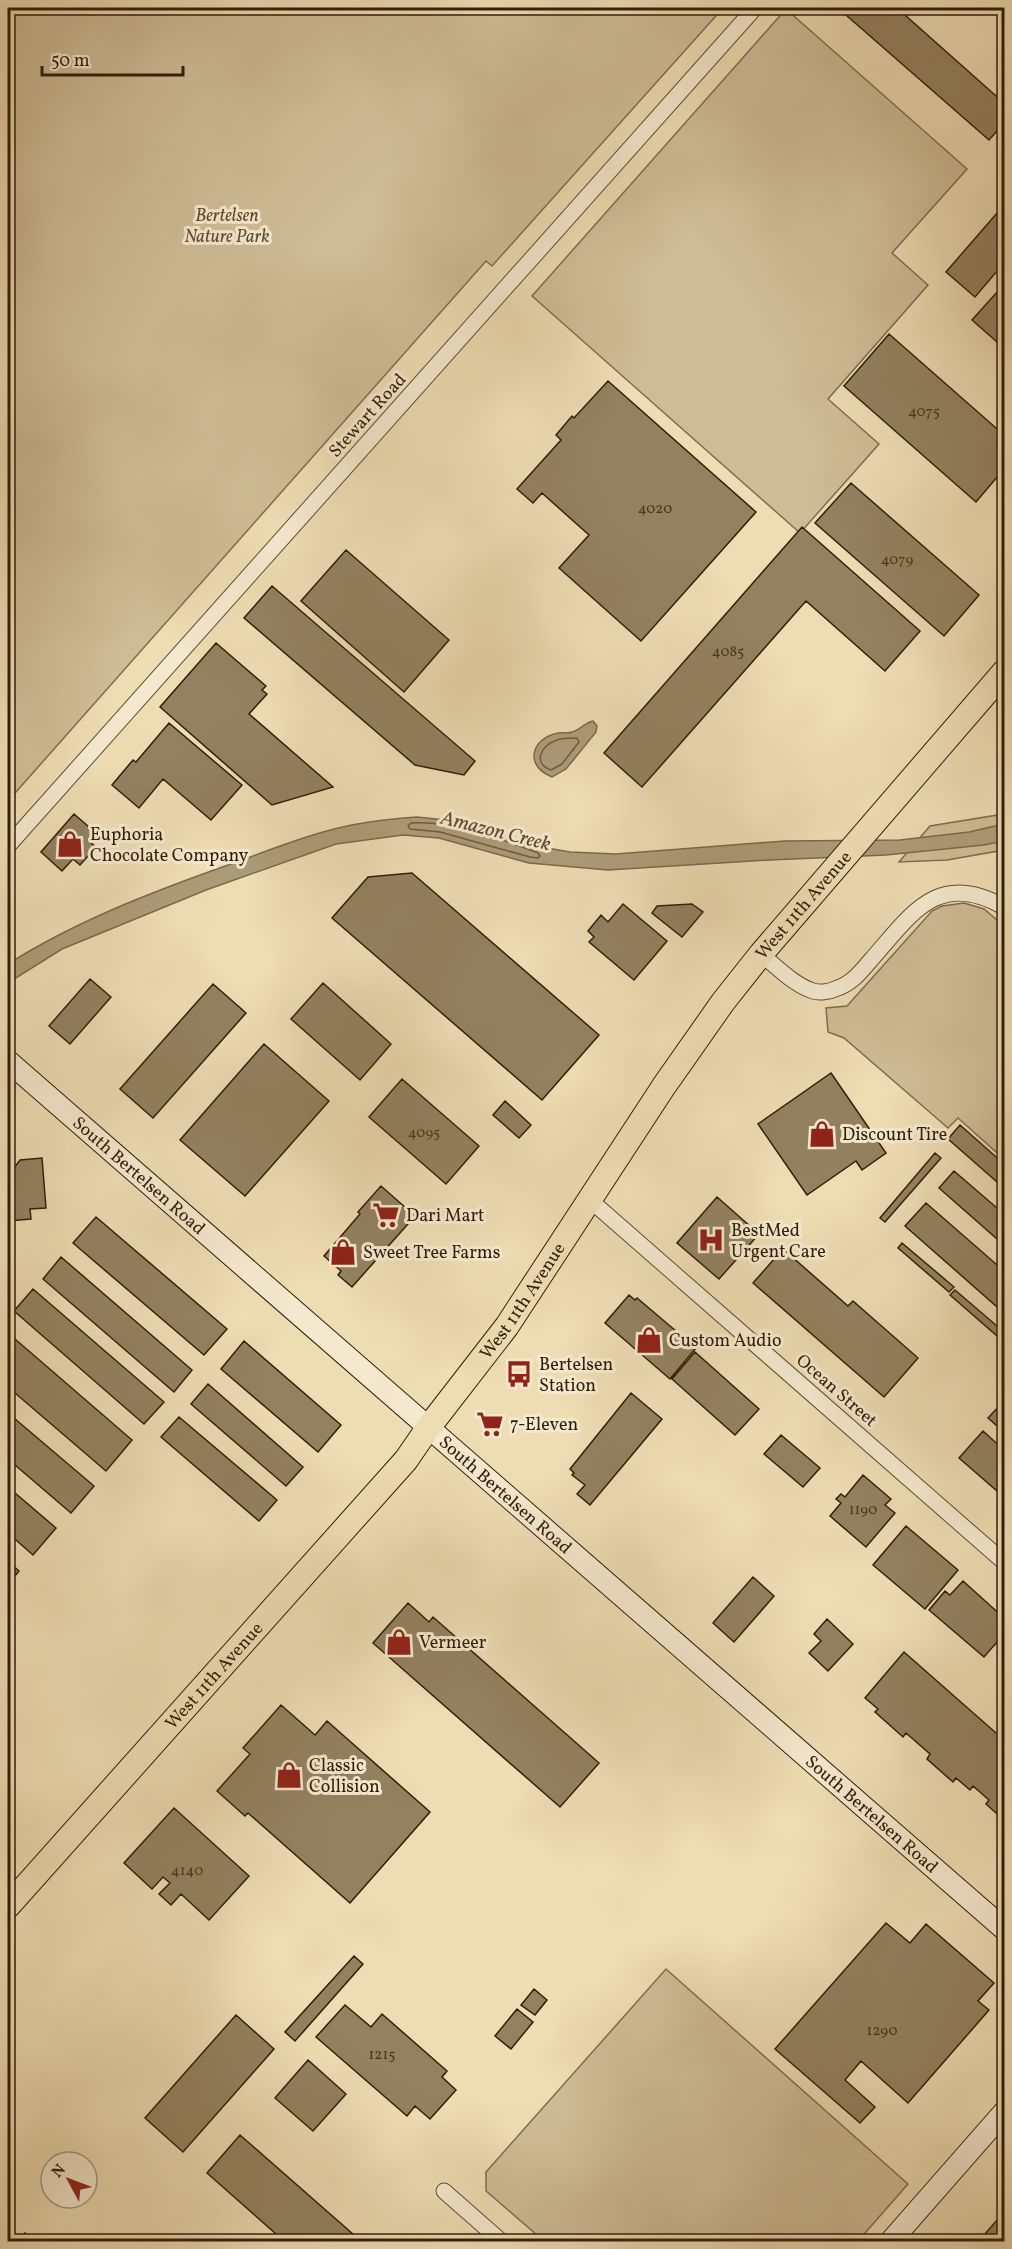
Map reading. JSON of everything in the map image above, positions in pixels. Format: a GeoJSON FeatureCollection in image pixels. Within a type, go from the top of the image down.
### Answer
{"type":"FeatureCollection","features":[{"type":"Feature","properties":{"kind":"main road","name":"West 11th Avenue"},"geometry":{"type":"LineString","coordinates":[[8,1906],[406,1460],[507,1326],[694,1041],[761,954],[1005,672]]}},
{"type":"Feature","properties":{"kind":"main road","name":"South Bertelsen Road"},"geometry":{"type":"LineString","coordinates":[[8,1061],[1005,1929]]}},
{"type":"Feature","properties":{"kind":"main road"},"geometry":{"type":"LineString","coordinates":[[890,2241],[1005,2112]]}},
{"type":"Feature","properties":{"kind":"street","name":"Stewart Road"},"geometry":{"type":"LineString","coordinates":[[8,846],[755,8]]}},
{"type":"Feature","properties":{"kind":"street"},"geometry":{"type":"LineString","coordinates":[[761,954],[799,985],[815,992],[831,991],[845,986],[857,976],[912,914],[925,903],[942,894],[978,895],[1005,907]]}},
{"type":"Feature","properties":{"kind":"street","name":"Ocean Street"},"geometry":{"type":"LineString","coordinates":[[590,1200],[1005,1562]]}},
{"type":"Feature","properties":{"kind":"street"},"geometry":{"type":"LineString","coordinates":[[444,2191],[502,2241]]}},
{"type":"Feature","properties":{"kind":"green space","name":"Bertelsen Nature Park"},"geometry":{"type":"Polygon","coordinates":[[[8,8],[723,8],[492,266],[486,261],[8,801],[8,8]]]}},
{"type":"Feature","properties":{"kind":"green space"},"geometry":{"type":"Polygon","coordinates":[[[786,9],[967,169],[892,253],[928,285],[828,399],[879,444],[800,533],[532,296],[786,9]]]}},
{"type":"Feature","properties":{"kind":"green space"},"geometry":{"type":"Polygon","coordinates":[[[1004,814],[1004,850],[947,860],[899,862],[930,826],[1004,814]]]}},
{"type":"Feature","properties":{"kind":"green space"},"geometry":{"type":"Polygon","coordinates":[[[964,903],[984,909],[1004,926],[1004,1159],[958,1118],[948,1128],[844,1038],[828,1032],[826,1008],[847,1006],[932,911],[942,906],[964,903]]]}},
{"type":"Feature","properties":{"kind":"green space"},"geometry":{"type":"Polygon","coordinates":[[[666,1969],[908,2184],[858,2241],[544,2241],[486,2191],[486,2172],[666,1969]]]}},
{"type":"Feature","properties":{"kind":"water"},"geometry":{"type":"Polygon","coordinates":[[[593,721],[597,726],[596,732],[566,769],[552,777],[537,766],[534,752],[542,740],[558,733],[575,731],[593,721]]]}},
{"type":"Feature","properties":{"kind":"water"},"geometry":{"type":"Polygon","coordinates":[[[417,817],[455,821],[541,847],[570,852],[616,854],[785,841],[900,840],[969,832],[1004,824],[1004,841],[886,855],[608,870],[529,863],[439,838],[403,835],[336,844],[206,890],[62,949],[8,983],[8,964],[60,934],[143,897],[299,839],[346,826],[417,817]]]}},
{"type":"Feature","properties":{"kind":"building"},"geometry":{"type":"Polygon","coordinates":[[[838,8],[897,8],[1004,103],[1004,123],[989,140],[838,8]]]}},
{"type":"Feature","properties":{"kind":"building"},"geometry":{"type":"Polygon","coordinates":[[[992,8],[1004,8],[1004,18],[992,8]]]}},
{"type":"Feature","properties":{"kind":"building"},"geometry":{"type":"Polygon","coordinates":[[[1004,205],[1004,263],[975,297],[946,272],[1004,205]]]}},
{"type":"Feature","properties":{"kind":"building"},"geometry":{"type":"Polygon","coordinates":[[[998,291],[1004,296],[1004,348],[972,320],[998,291]]]}},
{"type":"Feature","properties":{"kind":"building"},"geometry":{"type":"Polygon","coordinates":[[[889,334],[1004,435],[1004,469],[976,502],[844,386],[889,334]]]}},
{"type":"Feature","properties":{"kind":"building"},"geometry":{"type":"Polygon","coordinates":[[[608,381],[756,512],[641,641],[559,568],[589,535],[542,493],[533,503],[517,489],[561,440],[556,435],[572,416],[574,418],[608,381]]]}},
{"type":"Feature","properties":{"kind":"building"},"geometry":{"type":"Polygon","coordinates":[[[851,483],[979,595],[944,636],[815,523],[851,483]]]}},
{"type":"Feature","properties":{"kind":"building"},"geometry":{"type":"Polygon","coordinates":[[[802,527],[920,631],[885,671],[806,601],[642,787],[604,753],[802,527]]]}},
{"type":"Feature","properties":{"kind":"building"},"geometry":{"type":"Polygon","coordinates":[[[346,550],[449,640],[404,692],[301,601],[346,550]]]}},
{"type":"Feature","properties":{"kind":"building"},"geometry":{"type":"Polygon","coordinates":[[[272,586],[475,761],[464,775],[415,765],[244,618],[272,586]]]}},
{"type":"Feature","properties":{"kind":"building"},"geometry":{"type":"Polygon","coordinates":[[[216,643],[266,686],[262,690],[267,694],[249,714],[333,787],[272,805],[160,707],[216,643]]]}},
{"type":"Feature","properties":{"kind":"building"},"geometry":{"type":"Polygon","coordinates":[[[169,723],[242,785],[211,820],[163,779],[139,808],[112,785],[133,760],[136,762],[169,723]]]}},
{"type":"Feature","properties":{"kind":"building","name":"Euphoria Chocolate Company"},"geometry":{"type":"Polygon","coordinates":[[[74,814],[96,833],[89,841],[96,847],[80,865],[73,859],[62,871],[41,852],[74,814]]]}},
{"type":"Feature","properties":{"kind":"building"},"geometry":{"type":"Polygon","coordinates":[[[412,873],[599,1035],[542,1100],[332,918],[368,877],[412,873]]]}},
{"type":"Feature","properties":{"kind":"building"},"geometry":{"type":"Polygon","coordinates":[[[623,904],[667,941],[634,980],[589,942],[594,937],[588,931],[601,915],[608,922],[623,904]]]}},
{"type":"Feature","properties":{"kind":"building"},"geometry":{"type":"Polygon","coordinates":[[[692,904],[703,912],[682,937],[652,913],[657,906],[692,904]]]}},
{"type":"Feature","properties":{"kind":"building"},"geometry":{"type":"Polygon","coordinates":[[[90,979],[111,997],[70,1044],[49,1026],[90,979]]]}},
{"type":"Feature","properties":{"kind":"building"},"geometry":{"type":"Polygon","coordinates":[[[323,983],[391,1044],[360,1080],[291,1019],[323,983]]]}},
{"type":"Feature","properties":{"kind":"building"},"geometry":{"type":"Polygon","coordinates":[[[213,984],[246,1013],[153,1118],[120,1089],[213,984]]]}},
{"type":"Feature","properties":{"kind":"building"},"geometry":{"type":"Polygon","coordinates":[[[264,1044],[329,1101],[245,1196],[180,1140],[264,1044]]]}},
{"type":"Feature","properties":{"kind":"building"},"geometry":{"type":"Polygon","coordinates":[[[831,1073],[886,1153],[862,1170],[856,1161],[807,1195],[758,1124],[831,1073]]]}},
{"type":"Feature","properties":{"kind":"building"},"geometry":{"type":"Polygon","coordinates":[[[402,1079],[479,1146],[446,1184],[369,1117],[402,1079]]]}},
{"type":"Feature","properties":{"kind":"building"},"geometry":{"type":"Polygon","coordinates":[[[505,1101],[531,1125],[519,1138],[493,1115],[505,1101]]]}},
{"type":"Feature","properties":{"kind":"building"},"geometry":{"type":"Polygon","coordinates":[[[960,1125],[1004,1164],[1004,1188],[948,1139],[960,1125]]]}},
{"type":"Feature","properties":{"kind":"building"},"geometry":{"type":"Polygon","coordinates":[[[935,1153],[941,1158],[885,1222],[880,1218],[935,1153]]]}},
{"type":"Feature","properties":{"kind":"building"},"geometry":{"type":"Polygon","coordinates":[[[42,1158],[46,1208],[30,1209],[31,1219],[8,1221],[8,1176],[20,1160],[42,1158]]]}},
{"type":"Feature","properties":{"kind":"building"},"geometry":{"type":"Polygon","coordinates":[[[954,1171],[1004,1214],[1004,1245],[939,1188],[954,1171]]]}},
{"type":"Feature","properties":{"kind":"building"},"geometry":{"type":"Polygon","coordinates":[[[381,1186],[415,1216],[352,1287],[338,1275],[341,1271],[324,1256],[381,1186]]]}},
{"type":"Feature","properties":{"kind":"building"},"geometry":{"type":"Polygon","coordinates":[[[717,1197],[759,1234],[719,1279],[677,1243],[717,1197]]]}},
{"type":"Feature","properties":{"kind":"building"},"geometry":{"type":"Polygon","coordinates":[[[926,1203],[1004,1271],[1004,1313],[905,1226],[926,1203]]]}},
{"type":"Feature","properties":{"kind":"building"},"geometry":{"type":"Polygon","coordinates":[[[96,1217],[227,1329],[204,1355],[73,1243],[96,1217]]]}},
{"type":"Feature","properties":{"kind":"building"},"geometry":{"type":"Polygon","coordinates":[[[902,1243],[954,1287],[949,1292],[898,1248],[902,1243]]]}},
{"type":"Feature","properties":{"kind":"building"},"geometry":{"type":"Polygon","coordinates":[[[783,1249],[848,1306],[853,1301],[918,1358],[884,1397],[753,1283],[783,1249]]]}},
{"type":"Feature","properties":{"kind":"building"},"geometry":{"type":"Polygon","coordinates":[[[61,1257],[192,1370],[174,1392],[43,1279],[61,1257]]]}},
{"type":"Feature","properties":{"kind":"building"},"geometry":{"type":"Polygon","coordinates":[[[33,1289],[164,1402],[144,1424],[14,1311],[33,1289]]]}},
{"type":"Feature","properties":{"kind":"building"},"geometry":{"type":"Polygon","coordinates":[[[955,1290],[1004,1332],[1004,1342],[950,1295],[955,1290]]]}},
{"type":"Feature","properties":{"kind":"building"},"geometry":{"type":"Polygon","coordinates":[[[629,1295],[635,1300],[637,1298],[696,1348],[670,1379],[605,1323],[629,1295]]]}},
{"type":"Feature","properties":{"kind":"building"},"geometry":{"type":"Polygon","coordinates":[[[8,1333],[132,1440],[106,1471],[8,1387],[8,1333]]]}},
{"type":"Feature","properties":{"kind":"building"},"geometry":{"type":"Polygon","coordinates":[[[244,1341],[341,1425],[318,1452],[221,1369],[244,1341]]]}},
{"type":"Feature","properties":{"kind":"building"},"geometry":{"type":"Polygon","coordinates":[[[695,1352],[759,1409],[735,1435],[672,1379],[695,1352]]]}},
{"type":"Feature","properties":{"kind":"building"},"geometry":{"type":"Polygon","coordinates":[[[208,1384],[303,1467],[286,1486],[191,1404],[208,1384]]]}},
{"type":"Feature","properties":{"kind":"building"},"geometry":{"type":"Polygon","coordinates":[[[631,1393],[662,1419],[590,1505],[577,1494],[585,1485],[572,1475],[574,1473],[570,1469],[631,1393]]]}},
{"type":"Feature","properties":{"kind":"building"},"geometry":{"type":"Polygon","coordinates":[[[1004,1401],[1004,1432],[988,1418],[1004,1401]]]}},
{"type":"Feature","properties":{"kind":"building"},"geometry":{"type":"Polygon","coordinates":[[[8,1413],[94,1486],[71,1513],[8,1459],[8,1413]]]}},
{"type":"Feature","properties":{"kind":"building"},"geometry":{"type":"Polygon","coordinates":[[[179,1417],[277,1500],[259,1521],[161,1437],[179,1417]]]}},
{"type":"Feature","properties":{"kind":"building"},"geometry":{"type":"Polygon","coordinates":[[[983,1431],[1004,1450],[1004,1497],[959,1458],[983,1431]]]}},
{"type":"Feature","properties":{"kind":"building"},"geometry":{"type":"Polygon","coordinates":[[[781,1435],[820,1468],[803,1487],[764,1454],[781,1435]]]}},
{"type":"Feature","properties":{"kind":"building"},"geometry":{"type":"Polygon","coordinates":[[[863,1475],[891,1499],[885,1505],[895,1513],[866,1547],[830,1516],[841,1503],[836,1499],[841,1494],[845,1497],[863,1475]]]}},
{"type":"Feature","properties":{"kind":"building"},"geometry":{"type":"Polygon","coordinates":[[[8,1487],[56,1528],[33,1555],[8,1533],[8,1487]]]}},
{"type":"Feature","properties":{"kind":"building"},"geometry":{"type":"Polygon","coordinates":[[[906,1526],[958,1570],[925,1609],[873,1565],[906,1526]]]}},
{"type":"Feature","properties":{"kind":"building"},"geometry":{"type":"Polygon","coordinates":[[[8,1561],[19,1571],[8,1584],[8,1561]]]}},
{"type":"Feature","properties":{"kind":"building"},"geometry":{"type":"Polygon","coordinates":[[[753,1577],[774,1596],[734,1642],[713,1623],[753,1577]]]}},
{"type":"Feature","properties":{"kind":"building"},"geometry":{"type":"Polygon","coordinates":[[[963,1581],[1004,1618],[1004,1634],[984,1657],[929,1610],[945,1591],[950,1595],[963,1581]]]}},
{"type":"Feature","properties":{"kind":"building"},"geometry":{"type":"Polygon","coordinates":[[[408,1603],[429,1622],[433,1617],[599,1763],[560,1807],[373,1643],[408,1603]]]}},
{"type":"Feature","properties":{"kind":"building"},"geometry":{"type":"Polygon","coordinates":[[[827,1619],[853,1644],[828,1671],[809,1653],[821,1641],[814,1634],[827,1619]]]}},
{"type":"Feature","properties":{"kind":"building"},"geometry":{"type":"Polygon","coordinates":[[[904,1652],[1004,1740],[1004,1820],[986,1804],[989,1800],[973,1786],[970,1790],[956,1778],[953,1782],[927,1759],[930,1754],[906,1733],[903,1737],[875,1712],[878,1709],[865,1698],[904,1652]]]}},
{"type":"Feature","properties":{"kind":"building"},"geometry":{"type":"Polygon","coordinates":[[[281,1705],[315,1735],[327,1721],[430,1812],[350,1903],[248,1813],[245,1816],[217,1791],[250,1754],[243,1748],[281,1705]]]}},
{"type":"Feature","properties":{"kind":"building"},"geometry":{"type":"Polygon","coordinates":[[[174,1808],[249,1876],[209,1920],[181,1894],[171,1905],[159,1894],[170,1883],[163,1877],[152,1889],[124,1863],[174,1808]]]}},
{"type":"Feature","properties":{"kind":"building"},"geometry":{"type":"Polygon","coordinates":[[[886,1923],[910,1943],[926,1924],[994,1983],[978,2001],[989,2010],[908,2103],[861,2061],[845,2080],[875,2107],[860,2123],[775,2049],[886,1923]]]}},
{"type":"Feature","properties":{"kind":"building"},"geometry":{"type":"Polygon","coordinates":[[[354,1956],[363,1964],[295,2041],[285,2032],[354,1956]]]}},
{"type":"Feature","properties":{"kind":"building"},"geometry":{"type":"Polygon","coordinates":[[[534,1989],[547,2000],[535,2015],[521,2005],[534,1989]]]}},
{"type":"Feature","properties":{"kind":"building"},"geometry":{"type":"Polygon","coordinates":[[[345,2005],[371,2027],[382,2014],[447,2071],[442,2077],[456,2090],[430,2119],[415,2106],[407,2116],[316,2037],[345,2005]]]}},
{"type":"Feature","properties":{"kind":"building"},"geometry":{"type":"Polygon","coordinates":[[[517,2009],[533,2022],[511,2049],[495,2036],[517,2009]]]}},
{"type":"Feature","properties":{"kind":"building"},"geometry":{"type":"Polygon","coordinates":[[[236,2015],[274,2049],[183,2152],[145,2118],[236,2015]]]}},
{"type":"Feature","properties":{"kind":"building"},"geometry":{"type":"Polygon","coordinates":[[[308,2060],[346,2094],[313,2131],[275,2098],[308,2060]]]}},
{"type":"Feature","properties":{"kind":"building"},"geometry":{"type":"Polygon","coordinates":[[[240,2135],[362,2242],[285,2242],[207,2173],[240,2135]]]}},
{"type":"Feature","properties":{"kind":"building"},"geometry":{"type":"Polygon","coordinates":[[[1004,2212],[1004,2242],[978,2242],[1004,2212]]]}},
{"type":"Feature","properties":{"kind":"building"},"geometry":{"type":"Polygon","coordinates":[[[25,2233],[34,2242],[18,2242],[25,2233]]]}},
{"type":"Feature","properties":{"kind":"place","name":"Euphoria Chocolate Company"},"geometry":{"type":"Point","coordinates":[70,844]}},
{"type":"Feature","properties":{"kind":"place","name":"Discount Tire"},"geometry":{"type":"Point","coordinates":[822,1134]}},
{"type":"Feature","properties":{"kind":"place","name":"Dari Mart"},"geometry":{"type":"Point","coordinates":[386,1215]}},
{"type":"Feature","properties":{"kind":"place","name":"BestMed Urgent Care"},"geometry":{"type":"Point","coordinates":[711,1240]}},
{"type":"Feature","properties":{"kind":"place","name":"Sweet Tree Farms"},"geometry":{"type":"Point","coordinates":[343,1252]}},
{"type":"Feature","properties":{"kind":"place","name":"Custom Audio"},"geometry":{"type":"Point","coordinates":[649,1340]}},
{"type":"Feature","properties":{"kind":"place","name":"Bertelsen Station"},"geometry":{"type":"Point","coordinates":[519,1374]}},
{"type":"Feature","properties":{"kind":"place","name":"7-Eleven"},"geometry":{"type":"Point","coordinates":[490,1424]}},
{"type":"Feature","properties":{"kind":"place","name":"Vermeer"},"geometry":{"type":"Point","coordinates":[399,1642]}},
{"type":"Feature","properties":{"kind":"place","name":"Classic Collision"},"geometry":{"type":"Point","coordinates":[289,1775]}},
{"type":"Feature","properties":{"kind":"water label","name":"Amazon Creek"},"geometry":{"type":"Point","coordinates":[496,830]}}]}
